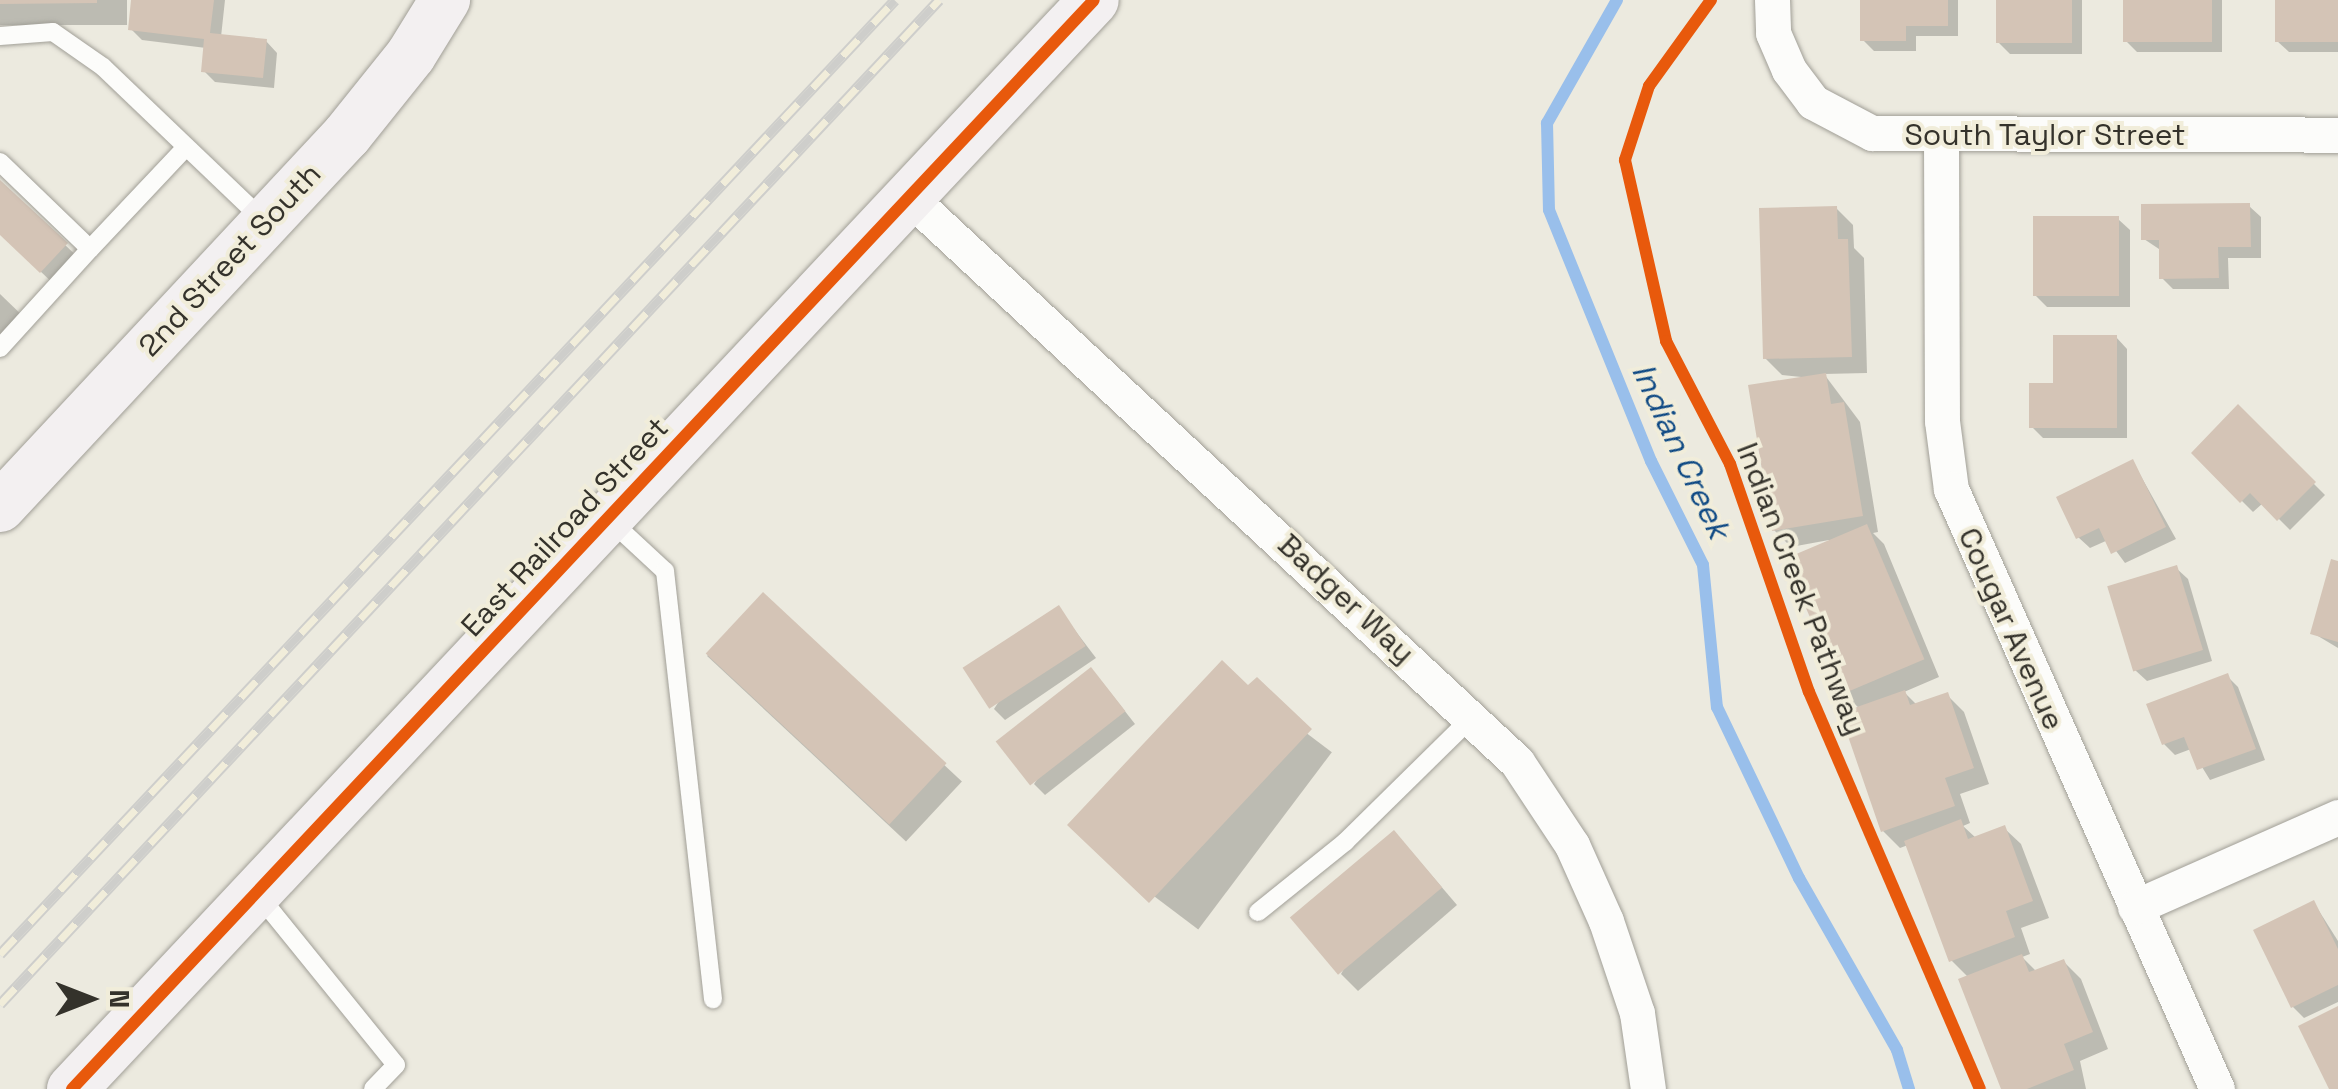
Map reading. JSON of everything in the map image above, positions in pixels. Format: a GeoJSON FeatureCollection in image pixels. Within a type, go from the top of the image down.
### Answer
{"type":"FeatureCollection","features":[{"type":"Feature","properties":{"kind":"street","name":"2nd Street South"},"geometry":{"type":"LineString","coordinates":[[0,508],[358,122],[445,0]]}},
{"type":"Feature","properties":{"kind":"street","name":"East Railroad Street"},"geometry":{"type":"LineString","coordinates":[[72,1089],[1094,0]]}},
{"type":"Feature","properties":{"kind":"street","name":"South Taylor Street"},"geometry":{"type":"LineString","coordinates":[[1772,0],[1773,33],[1813,102],[1872,133],[1942,138],[2338,135]]}},
{"type":"Feature","properties":{"kind":"street","name":"Cougar Avenue"},"geometry":{"type":"LineString","coordinates":[[1942,138],[1942,421],[1951,488],[2217,1089]]}},
{"type":"Feature","properties":{"kind":"street","name":"Badger Way"},"geometry":{"type":"LineString","coordinates":[[909,197],[1473,716],[1517,762],[1572,846],[1637,1013],[1648,1089]]}},
{"type":"Feature","properties":{"kind":"street"},"geometry":{"type":"LineString","coordinates":[[2135,908],[2338,817]]}},
{"type":"Feature","properties":{"kind":"lane"},"geometry":{"type":"LineString","coordinates":[[0,36],[53,32],[103,67],[265,223]]}},
{"type":"Feature","properties":{"kind":"lane"},"geometry":{"type":"LineString","coordinates":[[0,348],[186,147]]}},
{"type":"Feature","properties":{"kind":"lane"},"geometry":{"type":"LineString","coordinates":[[0,162],[90,249]]}},
{"type":"Feature","properties":{"kind":"lane"},"geometry":{"type":"LineString","coordinates":[[608,518],[665,571],[713,999]]}},
{"type":"Feature","properties":{"kind":"lane"},"geometry":{"type":"LineString","coordinates":[[1258,912],[1345,842],[1473,716]]}},
{"type":"Feature","properties":{"kind":"lane"},"geometry":{"type":"LineString","coordinates":[[256,892],[396,1065],[373,1089]]}},
{"type":"Feature","properties":{"kind":"building"},"geometry":{"type":"Polygon","coordinates":[[[0,0],[97,0],[97,3],[0,4],[0,0]]]}},
{"type":"Feature","properties":{"kind":"building"},"geometry":{"type":"Polygon","coordinates":[[[131,0],[214,0],[210,33],[267,39],[263,78],[201,72],[204,39],[128,30],[131,0]]]}},
{"type":"Feature","properties":{"kind":"building"},"geometry":{"type":"Polygon","coordinates":[[[1860,0],[1948,0],[1948,26],[1906,26],[1906,41],[1860,41],[1860,0]]]}},
{"type":"Feature","properties":{"kind":"building"},"geometry":{"type":"Polygon","coordinates":[[[1996,0],[2072,0],[2072,43],[1996,43],[1996,0]]]}},
{"type":"Feature","properties":{"kind":"building"},"geometry":{"type":"Polygon","coordinates":[[[2123,0],[2212,0],[2212,42],[2123,42],[2123,0]]]}},
{"type":"Feature","properties":{"kind":"building"},"geometry":{"type":"Polygon","coordinates":[[[2275,0],[2338,0],[2338,42],[2275,42],[2275,0]]]}},
{"type":"Feature","properties":{"kind":"building"},"geometry":{"type":"Polygon","coordinates":[[[0,180],[68,243],[40,273],[0,235],[0,180]]]}},
{"type":"Feature","properties":{"kind":"building"},"geometry":{"type":"Polygon","coordinates":[[[2250,203],[2251,247],[2218,247],[2219,278],[2159,279],[2159,240],[2141,240],[2141,204],[2250,203]]]}},
{"type":"Feature","properties":{"kind":"building"},"geometry":{"type":"Polygon","coordinates":[[[1837,206],[1838,239],[1848,239],[1852,357],[1763,359],[1759,208],[1837,206]]]}},
{"type":"Feature","properties":{"kind":"building"},"geometry":{"type":"Polygon","coordinates":[[[2033,216],[2119,216],[2119,296],[2033,296],[2033,216]]]}},
{"type":"Feature","properties":{"kind":"building"},"geometry":{"type":"Polygon","coordinates":[[[2053,335],[2117,335],[2117,428],[2029,428],[2029,383],[2053,383],[2053,335]]]}},
{"type":"Feature","properties":{"kind":"building"},"geometry":{"type":"Polygon","coordinates":[[[1826,373],[1831,404],[1844,402],[1863,516],[1772,531],[1748,385],[1826,373]]]}},
{"type":"Feature","properties":{"kind":"building"},"geometry":{"type":"Polygon","coordinates":[[[2238,404],[2316,482],[2277,521],[2250,493],[2240,503],[2191,453],[2238,404]]]}},
{"type":"Feature","properties":{"kind":"building"},"geometry":{"type":"Polygon","coordinates":[[[2133,459],[2166,527],[2111,554],[2099,528],[2076,539],[2056,497],[2133,459]]]}},
{"type":"Feature","properties":{"kind":"building"},"geometry":{"type":"Polygon","coordinates":[[[1867,524],[1924,659],[1843,694],[1785,559],[1867,524]]]}},
{"type":"Feature","properties":{"kind":"building"},"geometry":{"type":"Polygon","coordinates":[[[2331,559],[2338,561],[2338,642],[2310,634],[2331,559]]]}},
{"type":"Feature","properties":{"kind":"building"},"geometry":{"type":"Polygon","coordinates":[[[2177,565],[2203,650],[2133,671],[2107,586],[2177,565]]]}},
{"type":"Feature","properties":{"kind":"building"},"geometry":{"type":"Polygon","coordinates":[[[763,592],[947,763],[889,825],[706,653],[763,592]]]}},
{"type":"Feature","properties":{"kind":"building"},"geometry":{"type":"Polygon","coordinates":[[[1059,605],[1086,646],[989,709],[963,668],[1059,605]]]}},
{"type":"Feature","properties":{"kind":"building"},"geometry":{"type":"Polygon","coordinates":[[[1222,660],[1248,685],[1257,677],[1312,729],[1149,903],[1067,825],[1222,660]]]}},
{"type":"Feature","properties":{"kind":"building"},"geometry":{"type":"Polygon","coordinates":[[[1091,667],[1125,711],[1030,786],[996,741],[1091,667]]]}},
{"type":"Feature","properties":{"kind":"building"},"geometry":{"type":"Polygon","coordinates":[[[2228,673],[2256,749],[2197,770],[2184,737],[2162,745],[2146,704],[2228,673]]]}},
{"type":"Feature","properties":{"kind":"building"},"geometry":{"type":"Polygon","coordinates":[[[1905,690],[1910,705],[1948,692],[1974,768],[1945,778],[1955,806],[1881,832],[1840,713],[1905,690]]]}},
{"type":"Feature","properties":{"kind":"building"},"geometry":{"type":"Polygon","coordinates":[[[1961,819],[1968,839],[2005,825],[2033,901],[2006,911],[2015,937],[1949,962],[1904,841],[1961,819]]]}},
{"type":"Feature","properties":{"kind":"building"},"geometry":{"type":"Polygon","coordinates":[[[1394,830],[1442,887],[1338,975],[1290,917],[1394,830]]]}},
{"type":"Feature","properties":{"kind":"building"},"geometry":{"type":"Polygon","coordinates":[[[2314,900],[2338,949],[2338,985],[2291,1008],[2253,930],[2314,900]]]}},
{"type":"Feature","properties":{"kind":"building"},"geometry":{"type":"Polygon","coordinates":[[[2022,954],[2029,972],[2064,959],[2093,1032],[2064,1044],[2074,1070],[2027,1089],[2001,1089],[1958,979],[2022,954]]]}},
{"type":"Feature","properties":{"kind":"building"},"geometry":{"type":"Polygon","coordinates":[[[2338,1006],[2338,1089],[2329,1089],[2298,1026],[2338,1006]]]}},
{"type":"Feature","properties":{"kind":"waterway","name":"Indian Creek"},"geometry":{"type":"LineString","coordinates":[[1617,0],[1547,123],[1549,210],[1651,461],[1703,565],[1717,707],[1799,878],[1897,1050],[1909,1089]]}},
{"type":"Feature","properties":{"kind":"railway"},"geometry":{"type":"LineString","coordinates":[[0,954],[895,0]]}},
{"type":"Feature","properties":{"kind":"railway"},"geometry":{"type":"LineString","coordinates":[[0,1004],[939,0]]}},
{"type":"Feature","properties":{"kind":"cycle path"},"geometry":{"type":"LineString","coordinates":[[72,1089],[1094,0]]}},
{"type":"Feature","properties":{"kind":"cycle path","name":"Indian Creek Pathway"},"geometry":{"type":"LineString","coordinates":[[1711,0],[1649,86],[1625,160],[1666,341],[1730,464],[1809,692],[1980,1089]]}}]}
